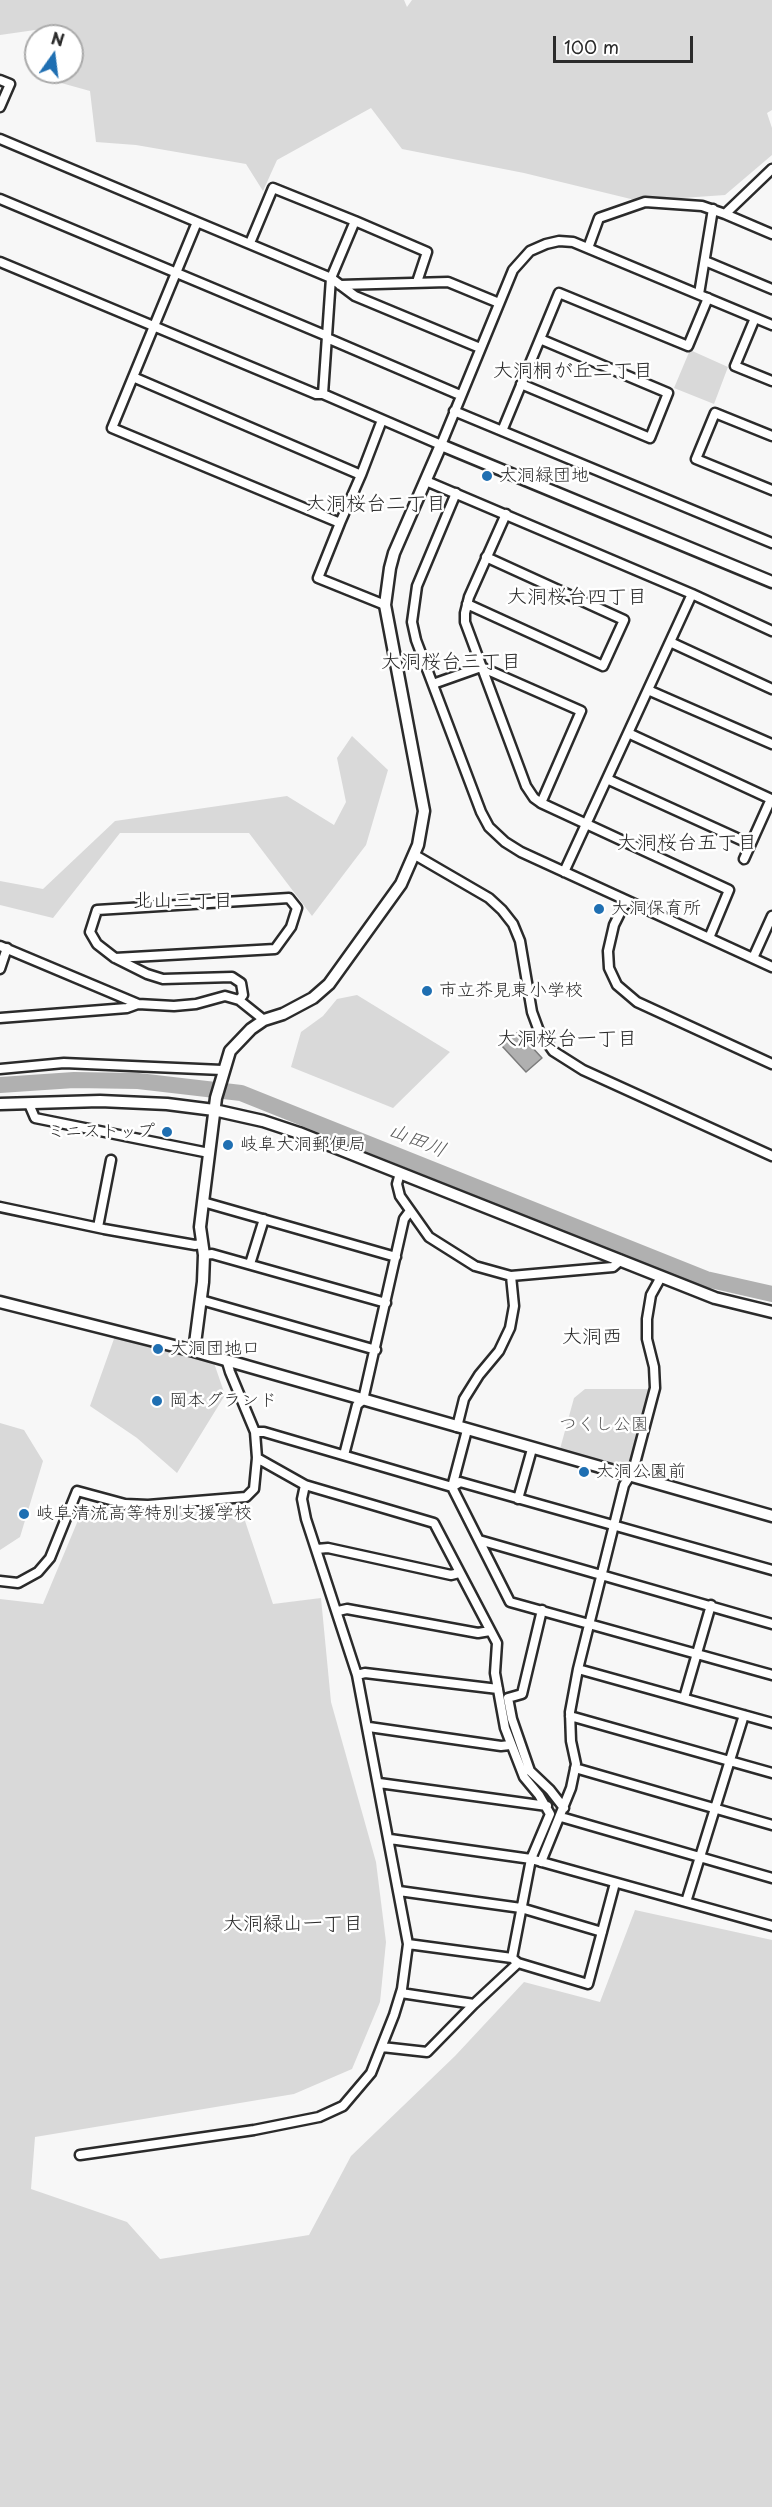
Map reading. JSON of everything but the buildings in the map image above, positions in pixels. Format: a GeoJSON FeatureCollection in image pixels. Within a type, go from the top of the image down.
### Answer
{"type":"FeatureCollection","features":[{"type":"Feature","properties":{"kind":"street"},"geometry":{"type":"LineString","coordinates":[[0,80],[9,84],[0,107]]}},
{"type":"Feature","properties":{"kind":"street"},"geometry":{"type":"LineString","coordinates":[[0,139],[331,278],[355,296],[480,348]]}},
{"type":"Feature","properties":{"kind":"street"},"geometry":{"type":"LineString","coordinates":[[725,214],[772,169]]}},
{"type":"Feature","properties":{"kind":"street"},"geometry":{"type":"LineString","coordinates":[[250,243],[273,188],[427,252],[417,282]]}},
{"type":"Feature","properties":{"kind":"street"},"geometry":{"type":"LineString","coordinates":[[0,199],[460,395]]}},
{"type":"Feature","properties":{"kind":"street"},"geometry":{"type":"LineString","coordinates":[[588,248],[599,218],[645,202],[702,206],[772,234]]}},
{"type":"Feature","properties":{"kind":"street"},"geometry":{"type":"LineString","coordinates":[[699,294],[713,209]]}},
{"type":"Feature","properties":{"kind":"street"},"geometry":{"type":"LineString","coordinates":[[323,394],[331,278],[355,221]]}},
{"type":"Feature","properties":{"kind":"street"},"geometry":{"type":"LineString","coordinates":[[197,222],[112,428],[340,523]]}},
{"type":"Feature","properties":{"kind":"street"},"geometry":{"type":"LineString","coordinates":[[194,1352],[204,1256],[201,1244],[203,1202],[215,1104],[221,1075],[230,1051],[251,1029],[264,1020],[283,1014],[313,998],[329,984],[401,884],[415,855],[423,825],[424,811],[385,605],[390,568],[394,553],[513,270],[530,251],[559,241],[573,242],[772,325]]}},
{"type":"Feature","properties":{"kind":"street"},"geometry":{"type":"LineString","coordinates":[[705,261],[772,289]]}},
{"type":"Feature","properties":{"kind":"street"},"geometry":{"type":"LineString","coordinates":[[0,262],[772,582]]}},
{"type":"Feature","properties":{"kind":"street"},"geometry":{"type":"LineString","coordinates":[[340,285],[448,282],[499,303]]}},
{"type":"Feature","properties":{"kind":"street"},"geometry":{"type":"LineString","coordinates":[[502,431],[560,293],[688,346],[708,298]]}},
{"type":"Feature","properties":{"kind":"street"},"geometry":{"type":"LineString","coordinates":[[755,318],[735,366],[772,381]]}},
{"type":"Feature","properties":{"kind":"street"},"geometry":{"type":"LineString","coordinates":[[521,384],[650,438],[668,393],[540,339]]}},
{"type":"Feature","properties":{"kind":"street"},"geometry":{"type":"LineString","coordinates":[[133,377],[361,475]]}},
{"type":"Feature","properties":{"kind":"street"},"geometry":{"type":"LineString","coordinates":[[454,411],[772,543]]}},
{"type":"Feature","properties":{"kind":"street"},"geometry":{"type":"LineString","coordinates":[[772,436],[715,413],[696,459],[772,490]]}},
{"type":"Feature","properties":{"kind":"street"},"geometry":{"type":"LineString","coordinates":[[382,420],[318,578],[385,605]]}},
{"type":"Feature","properties":{"kind":"street"},"geometry":{"type":"LineString","coordinates":[[426,481],[692,594],[772,631]]}},
{"type":"Feature","properties":{"kind":"street"},"geometry":{"type":"LineString","coordinates":[[456,493],[417,586],[412,622],[416,640],[481,812],[489,827],[520,852],[772,967]]}},
{"type":"Feature","properties":{"kind":"street"},"geometry":{"type":"LineString","coordinates":[[506,514],[467,604],[465,622],[526,786],[534,798],[541,803],[729,890],[709,938]]}},
{"type":"Feature","properties":{"kind":"street"},"geometry":{"type":"LineString","coordinates":[[467,604],[603,666],[624,620],[486,557]]}},
{"type":"Feature","properties":{"kind":"street"},"geometry":{"type":"LineString","coordinates":[[564,872],[692,594]]}},
{"type":"Feature","properties":{"kind":"street"},"geometry":{"type":"LineString","coordinates":[[670,642],[772,689]]}},
{"type":"Feature","properties":{"kind":"street"},"geometry":{"type":"LineString","coordinates":[[433,684],[481,667],[581,711],[541,803]]}},
{"type":"Feature","properties":{"kind":"street"},"geometry":{"type":"LineString","coordinates":[[648,690],[772,744]]}},
{"type":"Feature","properties":{"kind":"street"},"geometry":{"type":"LineString","coordinates":[[628,733],[771,799],[744,859]]}},
{"type":"Feature","properties":{"kind":"street"},"geometry":{"type":"LineString","coordinates":[[607,779],[750,844]]}},
{"type":"Feature","properties":{"kind":"street"},"geometry":{"type":"LineString","coordinates":[[415,855],[489,898],[513,924],[520,941],[532,1012],[539,1031],[554,1051],[583,1070],[772,1156]]}},
{"type":"Feature","properties":{"kind":"street"},"geometry":{"type":"LineString","coordinates":[[115,958],[275,949],[291,927],[297,908],[289,897],[97,910],[90,932],[97,944],[115,958],[147,974],[163,979],[232,977],[241,982],[243,996],[239,1000]]}},
{"type":"Feature","properties":{"kind":"street"},"geometry":{"type":"LineString","coordinates":[[626,901],[611,932],[608,951],[609,968],[617,985],[637,1002],[772,1064]]}},
{"type":"Feature","properties":{"kind":"street"},"geometry":{"type":"LineString","coordinates":[[753,958],[772,916]]}},
{"type":"Feature","properties":{"kind":"street"},"geometry":{"type":"LineString","coordinates":[[0,969],[4,947],[138,1004],[174,1006],[196,1004],[225,996],[239,1000],[264,1020]]}},
{"type":"Feature","properties":{"kind":"street"},"geometry":{"type":"LineString","coordinates":[[0,1018],[127,1008],[138,1004]]}},
{"type":"Feature","properties":{"kind":"street"},"geometry":{"type":"LineString","coordinates":[[0,1069],[64,1063],[221,1075]]}},
{"type":"Feature","properties":{"kind":"street"},"geometry":{"type":"LineString","coordinates":[[0,1104],[100,1101],[215,1104],[400,1173],[715,1298],[772,1311]]}},
{"type":"Feature","properties":{"kind":"street"},"geometry":{"type":"LineString","coordinates":[[29,1104],[35,1118],[210,1153]]}},
{"type":"Feature","properties":{"kind":"street"},"geometry":{"type":"LineString","coordinates":[[98,1227],[111,1160]]}},
{"type":"Feature","properties":{"kind":"street"},"geometry":{"type":"LineString","coordinates":[[400,1173],[397,1184],[399,1196],[429,1237],[475,1266],[511,1276],[613,1267],[621,1260]]}},
{"type":"Feature","properties":{"kind":"street"},"geometry":{"type":"LineString","coordinates":[[203,1202],[396,1257]]}},
{"type":"Feature","properties":{"kind":"street"},"geometry":{"type":"LineString","coordinates":[[0,1207],[195,1245],[201,1244]]}},
{"type":"Feature","properties":{"kind":"street"},"geometry":{"type":"LineString","coordinates":[[344,1455],[357,1405],[363,1400],[404,1219],[410,1211]]}},
{"type":"Feature","properties":{"kind":"street"},"geometry":{"type":"LineString","coordinates":[[250,1264],[264,1219]]}},
{"type":"Feature","properties":{"kind":"street"},"geometry":{"type":"LineString","coordinates":[[204,1256],[212,1254],[386,1303]]}},
{"type":"Feature","properties":{"kind":"street"},"geometry":{"type":"LineString","coordinates":[[511,1276],[514,1306],[510,1328],[500,1351],[479,1375],[464,1399],[462,1429],[452,1487],[510,1602],[590,1622],[772,1675]]}},
{"type":"Feature","properties":{"kind":"street"},"geometry":{"type":"LineString","coordinates":[[541,1862],[561,1817],[575,1768],[570,1716],[578,1669],[626,1480],[630,1477],[642,1442],[655,1388],[654,1367],[647,1339],[647,1319],[651,1295],[661,1277]]}},
{"type":"Feature","properties":{"kind":"street"},"geometry":{"type":"LineString","coordinates":[[201,1300],[376,1350]]}},
{"type":"Feature","properties":{"kind":"street"},"geometry":{"type":"LineString","coordinates":[[0,1302],[194,1352],[772,1516]]}},
{"type":"Feature","properties":{"kind":"street"},"geometry":{"type":"LineString","coordinates":[[0,1581],[18,1583],[38,1572],[50,1557],[77,1491],[125,1504],[148,1505],[246,1497],[254,1489],[255,1432],[227,1362]]}},
{"type":"Feature","properties":{"kind":"street"},"geometry":{"type":"LineString","coordinates":[[255,1432],[264,1432],[452,1487],[460,1482],[772,1570]]}},
{"type":"Feature","properties":{"kind":"street"},"geometry":{"type":"LineString","coordinates":[[518,1499],[532,1449]]}},
{"type":"Feature","properties":{"kind":"street"},"geometry":{"type":"LineString","coordinates":[[256,1458],[305,1485],[434,1522],[496,1642],[495,1672],[510,1745],[524,1777],[547,1806],[550,1814],[531,1859],[520,1908],[515,1960],[427,2052],[382,2047]]}},
{"type":"Feature","properties":{"kind":"street"},"geometry":{"type":"LineString","coordinates":[[80,2155],[254,2130],[319,2117],[343,2106],[371,2073],[401,1993],[408,1944],[369,1727],[357,1675],[302,1499],[305,1485]]}},
{"type":"Feature","properties":{"kind":"street"},"geometry":{"type":"LineString","coordinates":[[478,1540],[772,1624]]}},
{"type":"Feature","properties":{"kind":"street"},"geometry":{"type":"LineString","coordinates":[[317,1549],[328,1548],[451,1575],[459,1573]]}},
{"type":"Feature","properties":{"kind":"street"},"geometry":{"type":"LineString","coordinates":[[684,1698],[711,1605]]}},
{"type":"Feature","properties":{"kind":"street"},"geometry":{"type":"LineString","coordinates":[[338,1611],[347,1610],[478,1633],[490,1631]]}},
{"type":"Feature","properties":{"kind":"street"},"geometry":{"type":"LineString","coordinates":[[542,1610],[522,1695],[508,1698],[512,1719],[530,1771],[550,1790],[564,1808]]}},
{"type":"Feature","properties":{"kind":"street"},"geometry":{"type":"LineString","coordinates":[[578,1669],[772,1723]]}},
{"type":"Feature","properties":{"kind":"street"},"geometry":{"type":"LineString","coordinates":[[357,1675],[365,1673],[498,1689]]}},
{"type":"Feature","properties":{"kind":"street"},"geometry":{"type":"LineString","coordinates":[[686,1902],[744,1715]]}},
{"type":"Feature","properties":{"kind":"street"},"geometry":{"type":"LineString","coordinates":[[570,1716],[772,1773]]}},
{"type":"Feature","properties":{"kind":"street"},"geometry":{"type":"LineString","coordinates":[[369,1727],[501,1746],[510,1745]]}},
{"type":"Feature","properties":{"kind":"street"},"geometry":{"type":"LineString","coordinates":[[575,1768],[772,1825]]}},
{"type":"Feature","properties":{"kind":"street"},"geometry":{"type":"LineString","coordinates":[[379,1783],[547,1806]]}},
{"type":"Feature","properties":{"kind":"street"},"geometry":{"type":"LineString","coordinates":[[561,1817],[772,1878]]}},
{"type":"Feature","properties":{"kind":"street"},"geometry":{"type":"LineString","coordinates":[[390,1839],[531,1859],[772,1926]]}},
{"type":"Feature","properties":{"kind":"street"},"geometry":{"type":"LineString","coordinates":[[408,1944],[515,1960],[588,1984],[615,1883]]}},
{"type":"Feature","properties":{"kind":"street"},"geometry":{"type":"LineString","coordinates":[[399,1891],[520,1908],[602,1932]]}},
{"type":"Feature","properties":{"kind":"street"},"geometry":{"type":"LineString","coordinates":[[401,1993],[474,2004]]}},
{"type":"Feature","properties":{"kind":"green space"},"geometry":{"type":"Polygon","coordinates":[[[0,0],[404,0],[407,7],[412,0],[772,0],[772,110],[767,113],[772,128],[772,155],[725,195],[639,201],[524,173],[402,149],[371,108],[277,160],[263,191],[246,164],[136,145],[96,142],[90,91],[65,84],[84,84],[84,24],[24,24],[24,32],[0,35],[0,0]]]}},
{"type":"Feature","properties":{"kind":"green space"},"geometry":{"type":"Polygon","coordinates":[[[690,350],[728,367],[714,404],[674,388],[690,350]]]}},
{"type":"Feature","properties":{"kind":"green space"},"geometry":{"type":"Polygon","coordinates":[[[352,736],[388,770],[366,845],[312,916],[249,833],[120,833],[53,918],[0,905],[0,881],[43,889],[115,821],[287,796],[334,825],[346,802],[337,758],[352,736]]]}},
{"type":"Feature","properties":{"kind":"green space"},"geometry":{"type":"Polygon","coordinates":[[[357,995],[450,1052],[393,1108],[291,1067],[301,1032],[323,1016],[337,999],[357,995]]]}},
{"type":"Feature","properties":{"kind":"green space","name":"岡本グランド"},"geometry":{"type":"Polygon","coordinates":[[[115,1336],[214,1363],[225,1395],[177,1473],[137,1438],[90,1406],[115,1336]]]}},
{"type":"Feature","properties":{"kind":"green space","name":"つくし公園"},"geometry":{"type":"Polygon","coordinates":[[[585,1389],[651,1389],[631,1470],[560,1449],[574,1398],[585,1389]]]}},
{"type":"Feature","properties":{"kind":"green space"},"geometry":{"type":"Polygon","coordinates":[[[0,1423],[24,1430],[43,1461],[20,1537],[0,1550],[0,1423]]]}},
{"type":"Feature","properties":{"kind":"green space"},"geometry":{"type":"Polygon","coordinates":[[[84,1506],[135,1515],[241,1509],[273,1604],[321,1598],[331,1702],[376,1862],[386,1942],[380,2002],[352,2069],[294,2094],[35,2137],[31,2189],[127,2222],[160,2259],[309,2235],[351,2156],[455,2056],[524,1982],[600,2002],[635,1910],[772,1940],[772,2507],[0,2507],[0,1599],[43,1604],[84,1506]]]}},
{"type":"Feature","properties":{"kind":"shaded area"},"geometry":{"type":"Polygon","coordinates":[[[518,1032],[542,1058],[526,1072],[502,1046],[518,1032]]]}},
{"type":"Feature","properties":{"kind":"waterway","name":"山田川"},"geometry":{"type":"LineString","coordinates":[[0,1085],[74,1080],[138,1081],[241,1093],[706,1279],[772,1294]]}},
{"type":"Feature","properties":{"kind":"place","name":"大洞緑団地"},"geometry":{"type":"Point","coordinates":[487,476]}},
{"type":"Feature","properties":{"kind":"place","name":"大洞保育所"},"geometry":{"type":"Point","coordinates":[599,909]}},
{"type":"Feature","properties":{"kind":"place","name":"市立芥見東小学校"},"geometry":{"type":"Point","coordinates":[427,991]}},
{"type":"Feature","properties":{"kind":"place","name":"ミニストップ"},"geometry":{"type":"Point","coordinates":[167,1132]}},
{"type":"Feature","properties":{"kind":"place","name":"岐阜大洞郵便局"},"geometry":{"type":"Point","coordinates":[228,1145]}},
{"type":"Feature","properties":{"kind":"place","name":"大洞団地口"},"geometry":{"type":"Point","coordinates":[158,1349]}},
{"type":"Feature","properties":{"kind":"place","name":"岡本グランド"},"geometry":{"type":"Point","coordinates":[157,1401]}},
{"type":"Feature","properties":{"kind":"place","name":"大洞公園前"},"geometry":{"type":"Point","coordinates":[584,1472]}},
{"type":"Feature","properties":{"kind":"place","name":"岐阜清流高等特別支援学校"},"geometry":{"type":"Point","coordinates":[24,1514]}},
{"type":"Feature","properties":{"kind":"district","name":"大洞桐が丘二丁目"},"geometry":{"type":"Point","coordinates":[573,371]}},
{"type":"Feature","properties":{"kind":"district","name":"大洞桜台二丁目"},"geometry":{"type":"Point","coordinates":[376,504]}},
{"type":"Feature","properties":{"kind":"district","name":"大洞桜台四丁目"},"geometry":{"type":"Point","coordinates":[577,597]}},
{"type":"Feature","properties":{"kind":"district","name":"大洞桜台三丁目"},"geometry":{"type":"Point","coordinates":[451,662]}},
{"type":"Feature","properties":{"kind":"district","name":"大洞桜台五丁目"},"geometry":{"type":"Point","coordinates":[687,843]}},
{"type":"Feature","properties":{"kind":"district","name":"北山三丁目"},"geometry":{"type":"Point","coordinates":[183,901]}},
{"type":"Feature","properties":{"kind":"district","name":"大洞桜台一丁目"},"geometry":{"type":"Point","coordinates":[567,1039]}},
{"type":"Feature","properties":{"kind":"district","name":"大洞西"},"geometry":{"type":"Point","coordinates":[592,1337]}},
{"type":"Feature","properties":{"kind":"district","name":"大洞緑山一丁目"},"geometry":{"type":"Point","coordinates":[293,1924]}}]}
